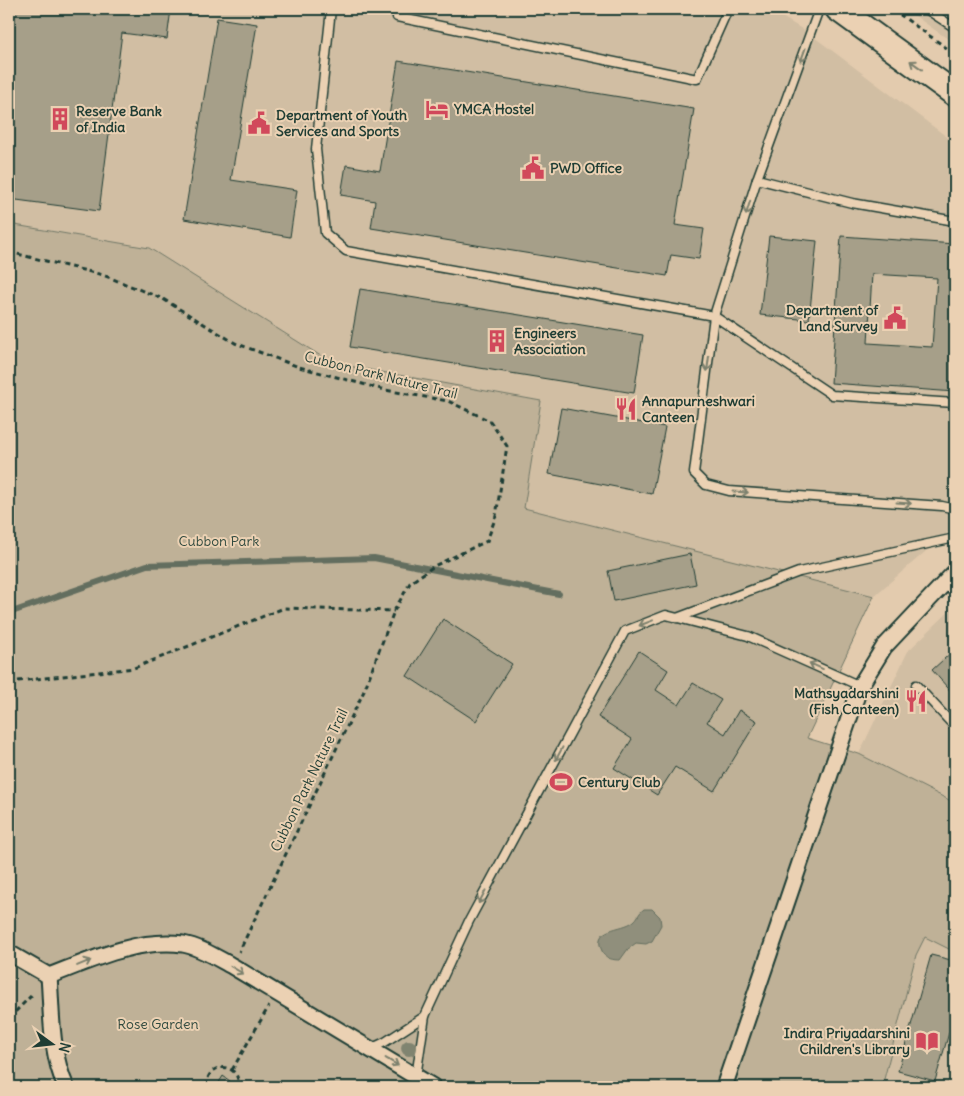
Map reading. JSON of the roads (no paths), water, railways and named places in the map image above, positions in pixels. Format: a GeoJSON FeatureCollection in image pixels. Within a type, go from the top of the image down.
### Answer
{"type":"FeatureCollection","features":[{"type":"Feature","properties":{"kind":"main road"},"geometry":{"type":"LineString","coordinates":[[838,9],[955,94]]}},
{"type":"Feature","properties":{"kind":"street"},"geometry":{"type":"LineString","coordinates":[[724,1087],[860,686],[884,647],[955,572]]}},
{"type":"Feature","properties":{"kind":"street"},"geometry":{"type":"LineString","coordinates":[[49,976],[99,956],[120,950],[165,944],[184,944],[232,966],[433,1087]]}},
{"type":"Feature","properties":{"kind":"street"},"geometry":{"type":"LineString","coordinates":[[9,953],[49,976]]}},
{"type":"Feature","properties":{"kind":"street"},"geometry":{"type":"LineString","coordinates":[[49,976],[52,1031],[58,1069],[66,1087]]}},
{"type":"Feature","properties":{"kind":"lane"},"geometry":{"type":"LineString","coordinates":[[331,9],[316,149],[325,233],[346,251],[714,316],[832,395],[955,402]]}},
{"type":"Feature","properties":{"kind":"lane"},"geometry":{"type":"LineString","coordinates":[[397,17],[697,79],[728,9]]}},
{"type":"Feature","properties":{"kind":"lane"},"geometry":{"type":"LineString","coordinates":[[819,9],[757,179],[714,316],[694,473],[706,485],[728,491],[942,506],[955,510]]}},
{"type":"Feature","properties":{"kind":"lane"},"geometry":{"type":"LineString","coordinates":[[926,9],[955,28]]}},
{"type":"Feature","properties":{"kind":"lane"},"geometry":{"type":"LineString","coordinates":[[757,179],[852,203],[955,221]]}},
{"type":"Feature","properties":{"kind":"lane"},"geometry":{"type":"LineString","coordinates":[[678,618],[799,572],[955,538]]}},
{"type":"Feature","properties":{"kind":"lane"},"geometry":{"type":"LineString","coordinates":[[416,1076],[425,1016],[469,922],[625,631],[666,615],[748,636],[860,686]]}},
{"type":"Feature","properties":{"kind":"lane"},"geometry":{"type":"LineString","coordinates":[[916,685],[955,727]]}},
{"type":"Feature","properties":{"kind":"lane"},"geometry":{"type":"LineString","coordinates":[[370,1049],[385,1042],[425,1016]]}},
{"type":"Feature","properties":{"kind":"waterway"},"geometry":{"type":"LineString","coordinates":[[9,613],[147,565],[374,558],[559,594]]}},
{"type":"Feature","properties":{"kind":"place","name":"YMCA Hostel"},"geometry":{"type":"Point","coordinates":[437,109]}},
{"type":"Feature","properties":{"kind":"place","name":"Reserve Bank of India"},"geometry":{"type":"Point","coordinates":[60,119]}},
{"type":"Feature","properties":{"kind":"place","name":"Department of Youth Services and Sports"},"geometry":{"type":"Point","coordinates":[259,123]}},
{"type":"Feature","properties":{"kind":"place","name":"PWD Office"},"geometry":{"type":"Point","coordinates":[533,168]}},
{"type":"Feature","properties":{"kind":"place","name":"Department of Land Survey"},"geometry":{"type":"Point","coordinates":[895,318]}},
{"type":"Feature","properties":{"kind":"place","name":"Engineers Association"},"geometry":{"type":"Point","coordinates":[497,341]}},
{"type":"Feature","properties":{"kind":"place","name":"Annapurneshwari Canteen"},"geometry":{"type":"Point","coordinates":[626,409]}},
{"type":"Feature","properties":{"kind":"place","name":"Mathsyadarshini (Fish Canteen)"},"geometry":{"type":"Point","coordinates":[916,701]}},
{"type":"Feature","properties":{"kind":"place","name":"Century Club"},"geometry":{"type":"Point","coordinates":[561,782]}},
{"type":"Feature","properties":{"kind":"place","name":"Indira Priyadarshini Children's Library"},"geometry":{"type":"Point","coordinates":[927,1041]}},
{"type":"Feature","properties":{"kind":"park label","name":"Cubbon Park"},"geometry":{"type":"Point","coordinates":[219,541]}},
{"type":"Feature","properties":{"kind":"park label","name":"Rose Garden"},"geometry":{"type":"Point","coordinates":[158,1024]}}]}
